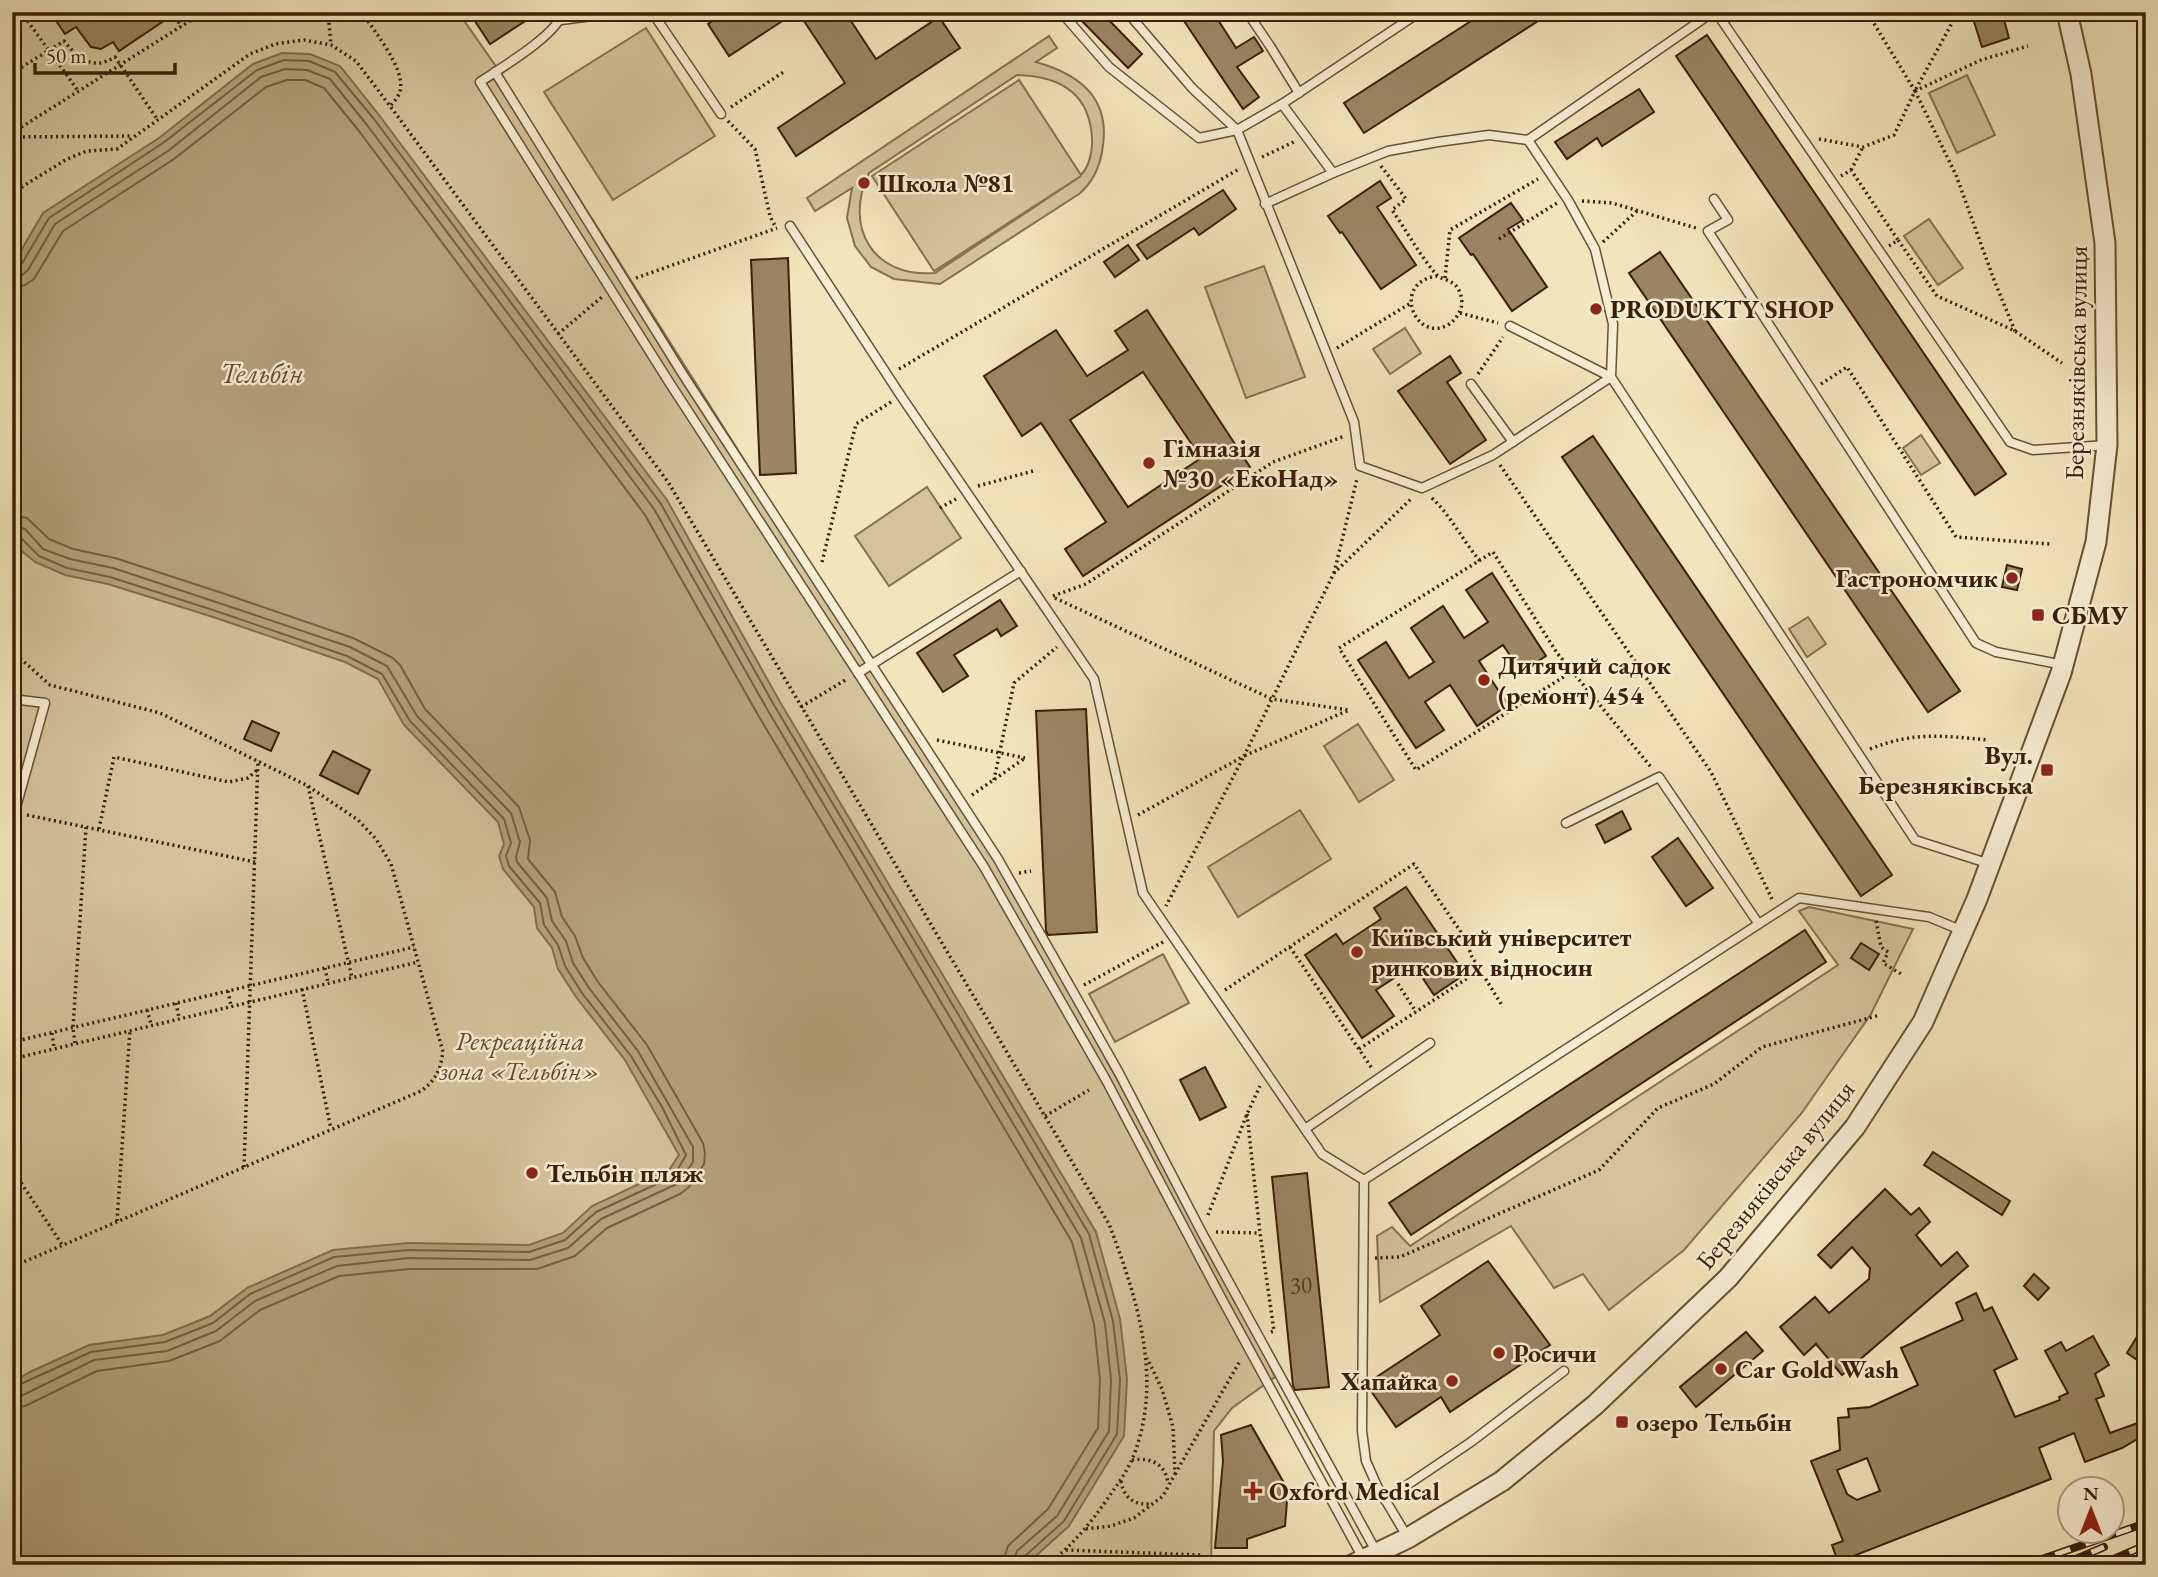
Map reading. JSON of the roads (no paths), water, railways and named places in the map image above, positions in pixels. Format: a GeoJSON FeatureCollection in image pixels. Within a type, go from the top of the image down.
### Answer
{"type":"FeatureCollection","features":[{"type":"Feature","properties":{"kind":"street","name":"Березняківська вулиця"},"geometry":{"type":"LineString","coordinates":[[1364,1559],[1408,1538],[1502,1481],[1595,1405],[1728,1278],[1855,1127],[1923,1022],[1990,864],[2064,665],[2095,542],[2107,445],[2105,243],[2081,75],[2067,12]]}},
{"type":"Feature","properties":{"kind":"lane"},"geometry":{"type":"LineString","coordinates":[[623,12],[562,16],[543,37],[480,82],[611,290],[991,878],[1105,1080],[1364,1559]]}},
{"type":"Feature","properties":{"kind":"lane"},"geometry":{"type":"LineString","coordinates":[[652,12],[722,114]]}},
{"type":"Feature","properties":{"kind":"lane"},"geometry":{"type":"LineString","coordinates":[[1061,12],[1109,67],[1199,138],[1237,130],[1282,104],[1420,12]]}},
{"type":"Feature","properties":{"kind":"lane"},"geometry":{"type":"LineString","coordinates":[[1127,12],[1192,88],[1237,130],[1354,422],[1360,466],[1422,488],[1493,455],[1611,377]]}},
{"type":"Feature","properties":{"kind":"lane"},"geometry":{"type":"LineString","coordinates":[[1247,12],[1299,93]]}},
{"type":"Feature","properties":{"kind":"lane"},"geometry":{"type":"LineString","coordinates":[[1265,204],[1388,151],[1489,135],[1528,140],[1714,12],[2010,442],[2034,450],[2107,445]]}},
{"type":"Feature","properties":{"kind":"lane"},"geometry":{"type":"LineString","coordinates":[[495,72],[624,282],[998,859],[1119,1073],[1260,1338],[1364,1559]]}},
{"type":"Feature","properties":{"kind":"lane"},"geometry":{"type":"LineString","coordinates":[[1282,104],[1333,173]]}},
{"type":"Feature","properties":{"kind":"lane"},"geometry":{"type":"LineString","coordinates":[[1528,140],[1595,249],[1612,324],[1611,377]]}},
{"type":"Feature","properties":{"kind":"lane"},"geometry":{"type":"LineString","coordinates":[[1714,199],[1728,220],[1708,231],[1976,643],[1996,652],[2064,665]]}},
{"type":"Feature","properties":{"kind":"lane"},"geometry":{"type":"LineString","coordinates":[[790,226],[901,396],[1094,680],[1143,893],[1322,1154],[1364,1180]]}},
{"type":"Feature","properties":{"kind":"lane"},"geometry":{"type":"LineString","coordinates":[[1510,326],[1611,377],[1915,841],[1990,864]]}},
{"type":"Feature","properties":{"kind":"lane"},"geometry":{"type":"LineString","coordinates":[[1471,384],[1513,442]]}},
{"type":"Feature","properties":{"kind":"lane"},"geometry":{"type":"LineString","coordinates":[[858,673],[1021,571]]}},
{"type":"Feature","properties":{"kind":"lane"},"geometry":{"type":"LineString","coordinates":[[12,699],[45,703],[15,800],[12,822]]}},
{"type":"Feature","properties":{"kind":"lane"},"geometry":{"type":"LineString","coordinates":[[1566,823],[1659,777],[1758,923]]}},
{"type":"Feature","properties":{"kind":"lane"},"geometry":{"type":"LineString","coordinates":[[1364,1180],[1799,898],[1929,918],[1962,931]]}},
{"type":"Feature","properties":{"kind":"lane"},"geometry":{"type":"LineString","coordinates":[[1305,1129],[1430,1043]]}},
{"type":"Feature","properties":{"kind":"lane"},"geometry":{"type":"LineString","coordinates":[[1364,1180],[1362,1431],[1366,1461],[1408,1538]]}},
{"type":"Feature","properties":{"kind":"lane"},"geometry":{"type":"LineString","coordinates":[[1385,1500],[1471,1442],[1564,1371]]}},
{"type":"Feature","properties":{"kind":"water","name":"Тельбін"},"geometry":{"type":"Polygon","coordinates":[[[282,53],[310,54],[340,66],[667,500],[780,702],[1096,1232],[1120,1319],[1127,1379],[1124,1436],[1069,1526],[1028,1563],[12,1565],[12,1383],[89,1345],[163,1335],[210,1316],[247,1288],[333,1250],[408,1243],[529,1245],[563,1233],[592,1206],[669,1170],[679,1155],[625,1060],[576,997],[558,969],[552,948],[537,928],[534,907],[503,869],[499,856],[504,844],[498,822],[404,725],[378,679],[345,662],[213,617],[108,584],[65,575],[35,562],[18,548],[12,535],[12,266],[43,213],[159,138],[253,64],[282,53]]]}},
{"type":"Feature","properties":{"kind":"railway"},"geometry":{"type":"LineString","coordinates":[[2025,1565],[2146,1523]]}},
{"type":"Feature","properties":{"kind":"railway"},"geometry":{"type":"LineString","coordinates":[[2100,1565],[2146,1545]]}},
{"type":"Feature","properties":{"kind":"railway"},"geometry":{"type":"LineString","coordinates":[[2062,1565],[2104,1547]]}},
{"type":"Feature","properties":{"kind":"place","name":"Школа №81"},"geometry":{"type":"Point","coordinates":[864,183]}},
{"type":"Feature","properties":{"kind":"place","name":"PRODUKTY SHOP"},"geometry":{"type":"Point","coordinates":[1596,309]}},
{"type":"Feature","properties":{"kind":"place","name":"Гімназія №30 «ЕкоНад»"},"geometry":{"type":"Point","coordinates":[1149,463]}},
{"type":"Feature","properties":{"kind":"place","name":"Гастрономчик"},"geometry":{"type":"Point","coordinates":[2012,578]}},
{"type":"Feature","properties":{"kind":"place","name":"СБМУ"},"geometry":{"type":"Point","coordinates":[2038,615]}},
{"type":"Feature","properties":{"kind":"place","name":"Дитячий садок (ремонт) 454"},"geometry":{"type":"Point","coordinates":[1484,680]}},
{"type":"Feature","properties":{"kind":"place","name":"Вул. Березняківська"},"geometry":{"type":"Point","coordinates":[2047,770]}},
{"type":"Feature","properties":{"kind":"place","name":"Київський університет ринкових відносин"},"geometry":{"type":"Point","coordinates":[1357,952]}},
{"type":"Feature","properties":{"kind":"place","name":"Тельбін пляж"},"geometry":{"type":"Point","coordinates":[532,1173]}},
{"type":"Feature","properties":{"kind":"place","name":"Росичи"},"geometry":{"type":"Point","coordinates":[1499,1353]}},
{"type":"Feature","properties":{"kind":"place","name":"Car Gold Wash"},"geometry":{"type":"Point","coordinates":[1721,1369]}},
{"type":"Feature","properties":{"kind":"place","name":"Хапайка"},"geometry":{"type":"Point","coordinates":[1452,1381]}},
{"type":"Feature","properties":{"kind":"place","name":"озеро Тельбін"},"geometry":{"type":"Point","coordinates":[1622,1422]}},
{"type":"Feature","properties":{"kind":"place","name":"Oxford Medical"},"geometry":{"type":"Point","coordinates":[1253,1491]}},
{"type":"Feature","properties":{"kind":"park label","name":"Рекреаційна зона «Тельбін»"},"geometry":{"type":"Point","coordinates":[520,1056]}}]}
